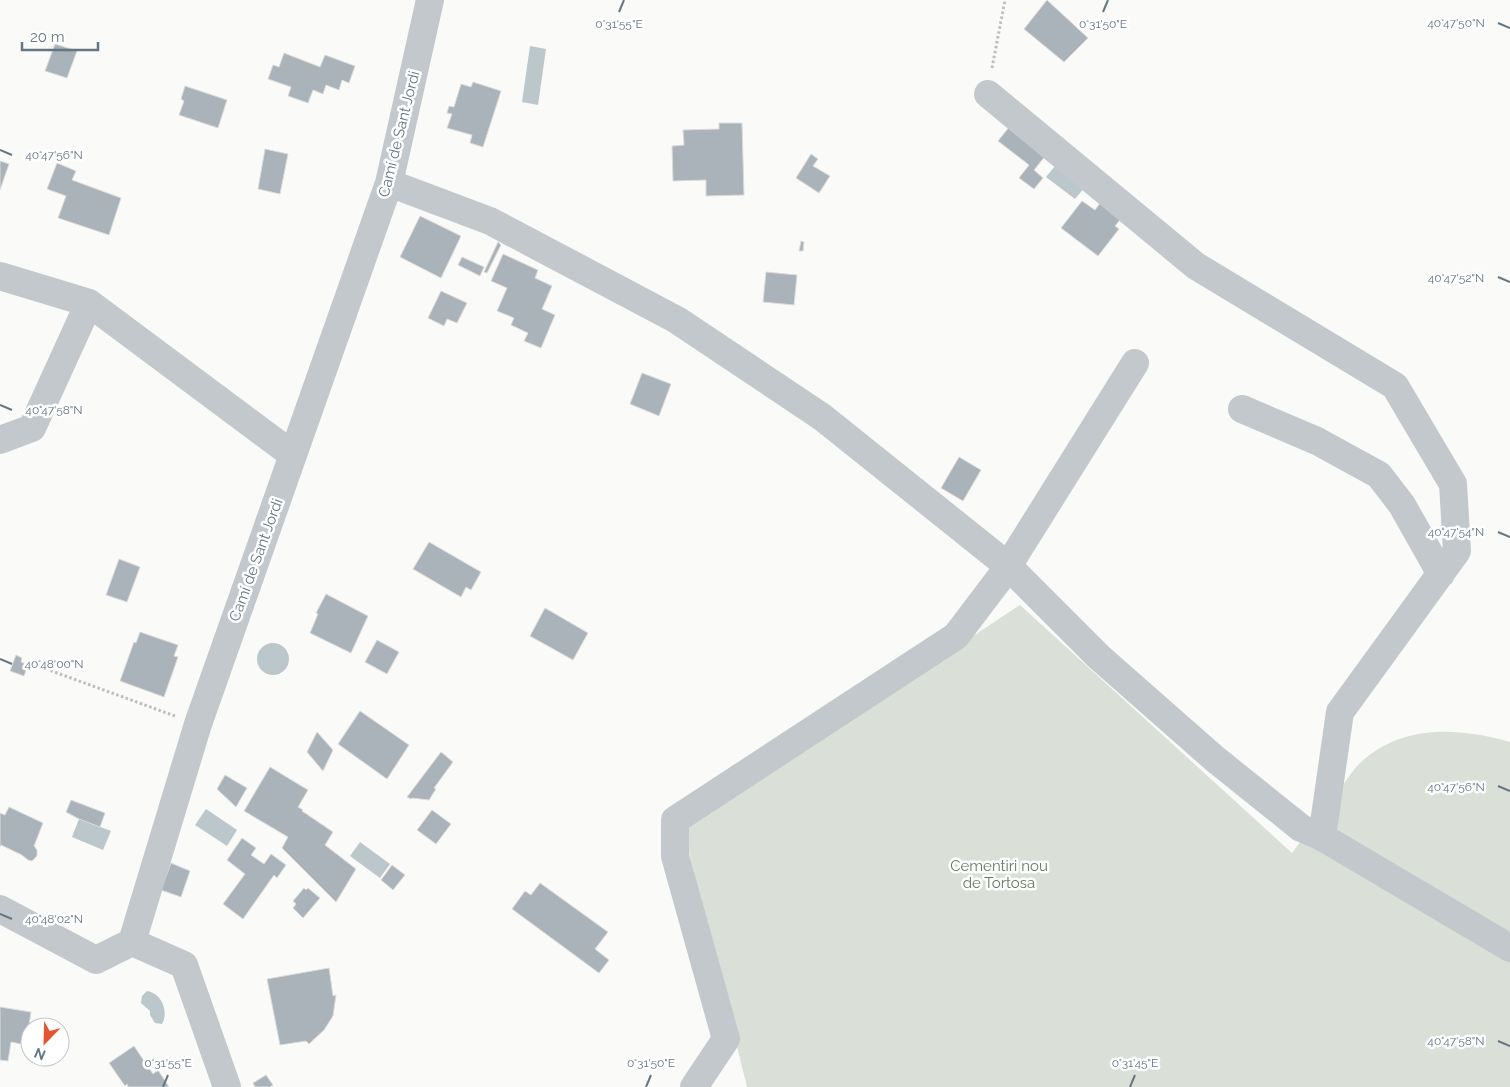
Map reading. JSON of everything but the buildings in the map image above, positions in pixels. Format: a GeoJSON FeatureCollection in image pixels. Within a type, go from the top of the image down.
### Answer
{"type":"FeatureCollection","features":[{"type":"Feature","properties":{"kind":"street","name":"Camí de Sant Jordi"},"geometry":{"type":"LineString","coordinates":[[132,942],[198,724],[390,183],[430,0]]}},
{"type":"Feature","properties":{"kind":"street"},"geometry":{"type":"LineString","coordinates":[[988,94],[1196,266],[1395,386],[1453,484],[1457,551],[1340,712],[1322,837]]}},
{"type":"Feature","properties":{"kind":"street"},"geometry":{"type":"LineString","coordinates":[[390,183],[490,222],[677,320],[822,417],[1008,565],[1099,657],[1215,759],[1301,828],[1322,837],[1510,948]]}},
{"type":"Feature","properties":{"kind":"street"},"geometry":{"type":"LineString","coordinates":[[0,276],[89,303],[294,455]]}},
{"type":"Feature","properties":{"kind":"street"},"geometry":{"type":"LineString","coordinates":[[0,440],[32,428],[89,303]]}},
{"type":"Feature","properties":{"kind":"street"},"geometry":{"type":"LineString","coordinates":[[694,1087],[726,1039],[675,856],[676,820],[956,636],[1003,574],[1135,363]]}},
{"type":"Feature","properties":{"kind":"street"},"geometry":{"type":"LineString","coordinates":[[1242,409],[1317,441],[1379,475],[1402,505],[1441,574]]}},
{"type":"Feature","properties":{"kind":"street"},"geometry":{"type":"LineString","coordinates":[[0,908],[96,960],[132,942],[184,965],[227,1087]]}},
{"type":"Feature","properties":{"kind":"path"},"geometry":{"type":"LineString","coordinates":[[988,94],[1005,0]]}},
{"type":"Feature","properties":{"kind":"path"},"geometry":{"type":"LineString","coordinates":[[27,662],[198,724]]}},
{"type":"Feature","properties":{"kind":"green space","name":"Cementiri nou de Tortosa"},"geometry":{"type":"Polygon","coordinates":[[[1020,605],[1292,853],[1356,767],[1375,751],[1393,742],[1430,732],[1470,733],[1510,742],[1510,1087],[747,1087],[683,828],[1020,605]]]}},
{"type":"Feature","properties":{"kind":"shaded area"},"geometry":{"type":"Polygon","coordinates":[[[530,46],[546,49],[538,105],[522,102],[530,46]]]}},
{"type":"Feature","properties":{"kind":"shaded area"},"geometry":{"type":"Polygon","coordinates":[[[1056,165],[1085,187],[1075,199],[1046,177],[1056,165]]]}},
{"type":"Feature","properties":{"kind":"shaded area"},"geometry":{"type":"Polygon","coordinates":[[[273,643],[279,644],[284,648],[288,653],[288,665],[284,670],[279,674],[273,675],[267,674],[262,670],[258,665],[257,659],[258,653],[262,648],[267,644],[273,643]]]}},
{"type":"Feature","properties":{"kind":"shaded area"},"geometry":{"type":"Polygon","coordinates":[[[206,809],[237,830],[227,846],[195,825],[206,809]]]}},
{"type":"Feature","properties":{"kind":"shaded area"},"geometry":{"type":"Polygon","coordinates":[[[79,819],[111,831],[103,850],[72,837],[79,819]]]}},
{"type":"Feature","properties":{"kind":"shaded area"},"geometry":{"type":"Polygon","coordinates":[[[360,842],[390,864],[380,878],[350,856],[360,842]]]}},
{"type":"Feature","properties":{"kind":"shaded area"},"geometry":{"type":"Polygon","coordinates":[[[147,991],[157,995],[163,1004],[165,1014],[162,1024],[155,1023],[150,1015],[150,1011],[141,1003],[142,996],[147,991]]]}}]}
